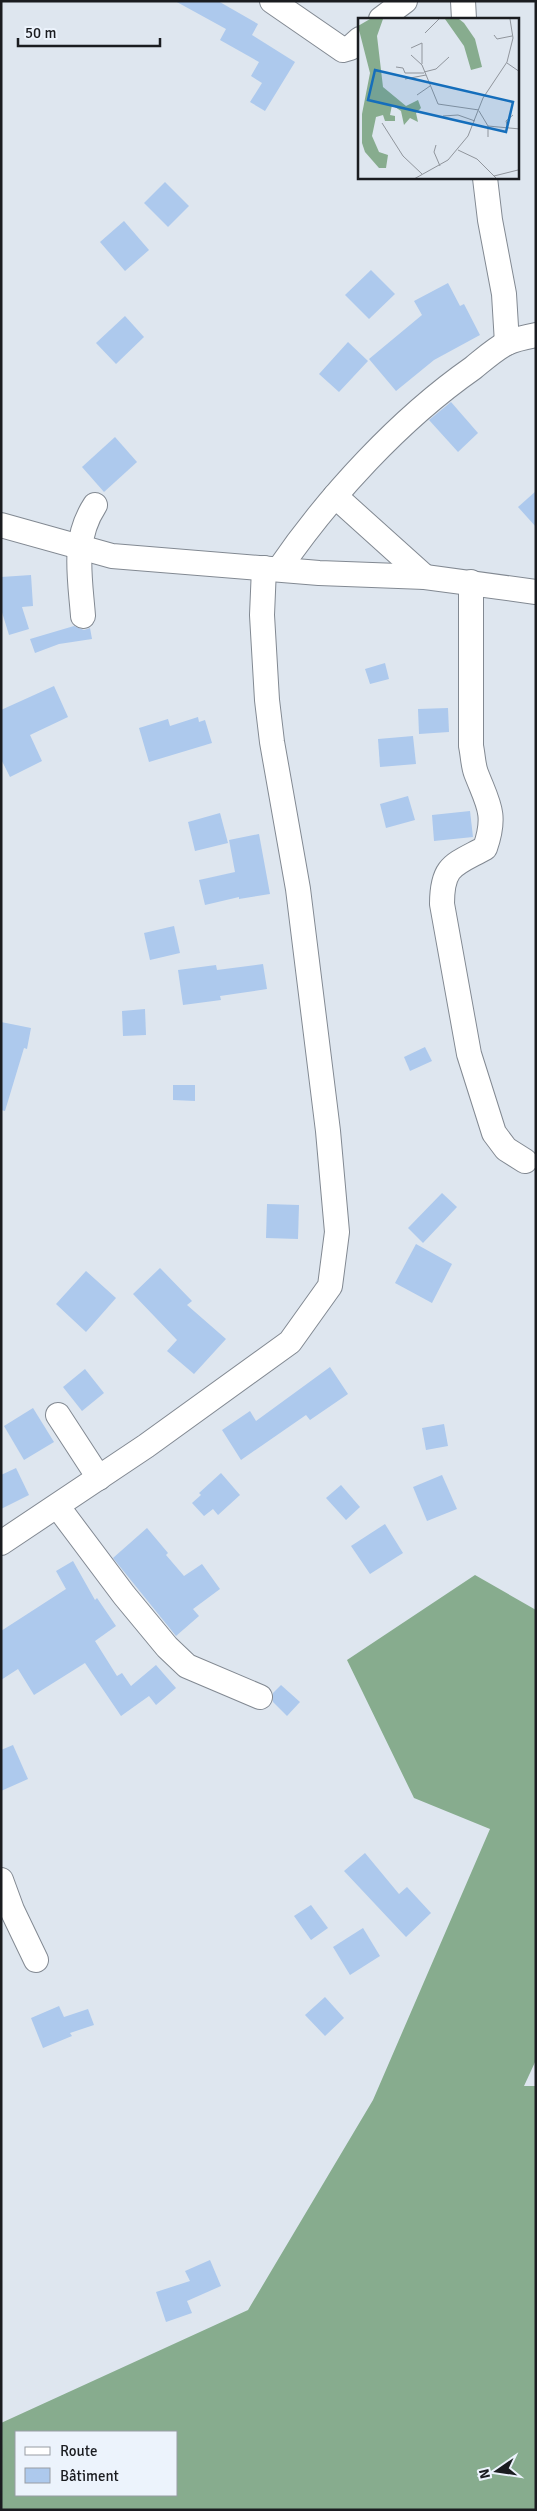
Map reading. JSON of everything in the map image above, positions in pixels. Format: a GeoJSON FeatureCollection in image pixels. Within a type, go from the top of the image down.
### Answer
{"type":"FeatureCollection","features":[{"type":"Feature","properties":{"kind":"street"},"geometry":{"type":"LineString","coordinates":[[272,1],[343,50],[350,48],[358,41]]}},
{"type":"Feature","properties":{"kind":"street"},"geometry":{"type":"LineString","coordinates":[[382,18],[404,1]]}},
{"type":"Feature","properties":{"kind":"street"},"geometry":{"type":"LineString","coordinates":[[463,1],[464,18]]}},
{"type":"Feature","properties":{"kind":"street"},"geometry":{"type":"LineString","coordinates":[[485,179],[490,220],[504,294],[507,343]]}},
{"type":"Feature","properties":{"kind":"street"},"geometry":{"type":"LineString","coordinates":[[1,1543],[58,1507],[230,1387],[290,1342],[330,1286],[337,1232],[328,1131],[298,889],[272,742],[267,700],[262,615],[272,569],[302,537],[335,496],[414,414],[462,375],[507,343],[536,335]]}},
{"type":"Feature","properties":{"kind":"street"},"geometry":{"type":"LineString","coordinates":[[335,496],[425,577]]}},
{"type":"Feature","properties":{"kind":"street"},"geometry":{"type":"LineString","coordinates":[[83,616],[79,548],[85,520],[95,505]]}},
{"type":"Feature","properties":{"kind":"street"},"geometry":{"type":"LineString","coordinates":[[1,525],[112,556],[272,569],[425,577],[536,592]]}},
{"type":"Feature","properties":{"kind":"street"},"geometry":{"type":"LineString","coordinates":[[471,582],[471,746],[476,771],[488,798],[490,826],[485,848],[448,870],[442,884],[442,904],[469,1054],[494,1134],[506,1149],[525,1161]]}},
{"type":"Feature","properties":{"kind":"street"},"geometry":{"type":"LineString","coordinates":[[58,1415],[99,1478]]}},
{"type":"Feature","properties":{"kind":"street"},"geometry":{"type":"LineString","coordinates":[[58,1507],[124,1596],[167,1647],[187,1666],[260,1696]]}},
{"type":"Feature","properties":{"kind":"street"},"geometry":{"type":"LineString","coordinates":[[1,1880],[12,1910],[36,1960]]}},
{"type":"Feature","properties":{"kind":"green space"},"geometry":{"type":"Polygon","coordinates":[[[475,1575],[536,1610],[536,2060],[524,2086],[536,2086],[536,2510],[1,2510],[1,2423],[248,2310],[373,2100],[490,1829],[414,1798],[347,1660],[475,1575]]]}},
{"type":"Feature","properties":{"kind":"building"},"geometry":{"type":"Polygon","coordinates":[[[175,1],[218,1],[258,24],[252,35],[295,62],[265,111],[250,102],[262,83],[251,76],[259,62],[220,40],[226,29],[175,1]]]}},
{"type":"Feature","properties":{"kind":"building"},"geometry":{"type":"Polygon","coordinates":[[[165,182],[189,206],[168,227],[144,203],[165,182]]]}},
{"type":"Feature","properties":{"kind":"building"},"geometry":{"type":"Polygon","coordinates":[[[124,221],[149,250],[125,271],[100,242],[124,221]]]}},
{"type":"Feature","properties":{"kind":"building"},"geometry":{"type":"Polygon","coordinates":[[[371,270],[395,294],[369,319],[345,295],[371,270]]]}},
{"type":"Feature","properties":{"kind":"building"},"geometry":{"type":"Polygon","coordinates":[[[448,283],[460,306],[464,304],[480,335],[434,360],[396,391],[369,359],[422,315],[414,301],[448,283]]]}},
{"type":"Feature","properties":{"kind":"building"},"geometry":{"type":"Polygon","coordinates":[[[125,316],[144,337],[116,364],[96,343],[125,316]]]}},
{"type":"Feature","properties":{"kind":"building"},"geometry":{"type":"Polygon","coordinates":[[[348,342],[368,361],[339,392],[319,374],[348,342]]]}},
{"type":"Feature","properties":{"kind":"building"},"geometry":{"type":"Polygon","coordinates":[[[451,402],[478,433],[458,452],[429,420],[451,402]]]}},
{"type":"Feature","properties":{"kind":"building"},"geometry":{"type":"Polygon","coordinates":[[[115,437],[137,462],[104,492],[82,467],[115,437]]]}},
{"type":"Feature","properties":{"kind":"building"},"geometry":{"type":"Polygon","coordinates":[[[536,491],[536,527],[518,507],[536,491]]]}},
{"type":"Feature","properties":{"kind":"building"},"geometry":{"type":"Polygon","coordinates":[[[31,575],[33,606],[22,607],[29,629],[9,635],[1,609],[1,577],[31,575]]]}},
{"type":"Feature","properties":{"kind":"building"},"geometry":{"type":"Polygon","coordinates":[[[74,626],[84,630],[90,628],[92,639],[59,644],[35,653],[30,639],[74,626]]]}},
{"type":"Feature","properties":{"kind":"building"},"geometry":{"type":"Polygon","coordinates":[[[385,663],[389,679],[370,684],[365,669],[385,663]]]}},
{"type":"Feature","properties":{"kind":"building"},"geometry":{"type":"Polygon","coordinates":[[[54,686],[68,717],[30,735],[42,761],[10,777],[1,759],[1,710],[54,686]]]}},
{"type":"Feature","properties":{"kind":"building"},"geometry":{"type":"Polygon","coordinates":[[[448,708],[449,732],[419,734],[418,709],[448,708]]]}},
{"type":"Feature","properties":{"kind":"building"},"geometry":{"type":"Polygon","coordinates":[[[198,717],[199,722],[205,720],[212,743],[149,762],[139,728],[168,719],[170,726],[198,717]]]}},
{"type":"Feature","properties":{"kind":"building"},"geometry":{"type":"Polygon","coordinates":[[[413,736],[416,764],[380,767],[378,739],[413,736]]]}},
{"type":"Feature","properties":{"kind":"building"},"geometry":{"type":"Polygon","coordinates":[[[408,796],[415,820],[386,828],[380,804],[408,796]]]}},
{"type":"Feature","properties":{"kind":"building"},"geometry":{"type":"Polygon","coordinates":[[[470,811],[473,837],[434,841],[432,815],[470,811]]]}},
{"type":"Feature","properties":{"kind":"building"},"geometry":{"type":"Polygon","coordinates":[[[220,813],[228,843],[195,851],[188,822],[220,813]]]}},
{"type":"Feature","properties":{"kind":"building"},"geometry":{"type":"Polygon","coordinates":[[[259,834],[270,894],[239,899],[239,897],[205,905],[199,880],[235,872],[229,840],[259,834]]]}},
{"type":"Feature","properties":{"kind":"building"},"geometry":{"type":"Polygon","coordinates":[[[174,926],[180,953],[150,960],[144,933],[174,926]]]}},
{"type":"Feature","properties":{"kind":"building"},"geometry":{"type":"Polygon","coordinates":[[[263,964],[267,989],[220,996],[221,1000],[183,1005],[178,970],[216,965],[217,970],[263,964]]]}},
{"type":"Feature","properties":{"kind":"building"},"geometry":{"type":"Polygon","coordinates":[[[145,1009],[146,1035],[123,1036],[122,1011],[145,1009]]]}},
{"type":"Feature","properties":{"kind":"building"},"geometry":{"type":"Polygon","coordinates":[[[1,1022],[31,1028],[27,1049],[24,1048],[5,1111],[1,1110],[1,1022]]]}},
{"type":"Feature","properties":{"kind":"building"},"geometry":{"type":"Polygon","coordinates":[[[425,1047],[432,1061],[410,1071],[404,1057],[425,1047]]]}},
{"type":"Feature","properties":{"kind":"building"},"geometry":{"type":"Polygon","coordinates":[[[173,1085],[195,1085],[195,1101],[173,1100],[173,1085]]]}},
{"type":"Feature","properties":{"kind":"building"},"geometry":{"type":"Polygon","coordinates":[[[442,1193],[457,1207],[423,1243],[408,1228],[442,1193]]]}},
{"type":"Feature","properties":{"kind":"building"},"geometry":{"type":"Polygon","coordinates":[[[267,1204],[299,1205],[298,1239],[266,1238],[267,1204]]]}},
{"type":"Feature","properties":{"kind":"building"},"geometry":{"type":"Polygon","coordinates":[[[416,1244],[452,1264],[432,1303],[395,1283],[416,1244]]]}},
{"type":"Feature","properties":{"kind":"building"},"geometry":{"type":"Polygon","coordinates":[[[160,1268],[192,1301],[187,1305],[226,1339],[194,1374],[167,1351],[177,1340],[133,1294],[160,1268]]]}},
{"type":"Feature","properties":{"kind":"building"},"geometry":{"type":"Polygon","coordinates":[[[86,1271],[116,1298],[86,1332],[56,1304],[86,1271]]]}},
{"type":"Feature","properties":{"kind":"building"},"geometry":{"type":"Polygon","coordinates":[[[330,1367],[348,1394],[310,1420],[306,1415],[241,1460],[222,1430],[250,1411],[256,1421],[330,1367]]]}},
{"type":"Feature","properties":{"kind":"building"},"geometry":{"type":"Polygon","coordinates":[[[85,1369],[104,1393],[82,1411],[63,1387],[85,1369]]]}},
{"type":"Feature","properties":{"kind":"building"},"geometry":{"type":"Polygon","coordinates":[[[33,1408],[54,1442],[24,1460],[4,1426],[33,1408]]]}},
{"type":"Feature","properties":{"kind":"building"},"geometry":{"type":"Polygon","coordinates":[[[444,1424],[448,1446],[426,1450],[422,1428],[444,1424]]]}},
{"type":"Feature","properties":{"kind":"building"},"geometry":{"type":"Polygon","coordinates":[[[16,1468],[29,1495],[1,1509],[1,1475],[16,1468]]]}},
{"type":"Feature","properties":{"kind":"building"},"geometry":{"type":"Polygon","coordinates":[[[221,1473],[240,1495],[218,1515],[213,1509],[204,1516],[192,1503],[201,1495],[199,1493],[221,1473]]]}},
{"type":"Feature","properties":{"kind":"building"},"geometry":{"type":"Polygon","coordinates":[[[442,1475],[457,1509],[427,1521],[413,1487],[442,1475]]]}},
{"type":"Feature","properties":{"kind":"building"},"geometry":{"type":"Polygon","coordinates":[[[341,1485],[360,1507],[346,1520],[326,1498],[341,1485]]]}},
{"type":"Feature","properties":{"kind":"building"},"geometry":{"type":"Polygon","coordinates":[[[385,1524],[403,1553],[370,1574],[351,1546],[385,1524]]]}},
{"type":"Feature","properties":{"kind":"building"},"geometry":{"type":"Polygon","coordinates":[[[147,1528],[184,1576],[202,1564],[220,1589],[193,1609],[199,1616],[176,1636],[113,1558],[147,1528]]]}},
{"type":"Feature","properties":{"kind":"building"},"geometry":{"type":"Polygon","coordinates":[[[73,1561],[95,1600],[97,1598],[116,1626],[95,1641],[117,1676],[122,1673],[131,1686],[156,1665],[176,1688],[156,1705],[149,1696],[121,1716],[85,1663],[34,1695],[18,1669],[1,1680],[1,1631],[66,1589],[56,1571],[73,1561]]]}},
{"type":"Feature","properties":{"kind":"building"},"geometry":{"type":"Polygon","coordinates":[[[281,1685],[300,1702],[287,1716],[273,1702],[273,1693],[281,1685]]]}},
{"type":"Feature","properties":{"kind":"building"},"geometry":{"type":"Polygon","coordinates":[[[13,1745],[28,1779],[1,1791],[1,1750],[13,1745]]]}},
{"type":"Feature","properties":{"kind":"building"},"geometry":{"type":"Polygon","coordinates":[[[365,1853],[399,1894],[407,1887],[431,1913],[406,1937],[344,1871],[365,1853]]]}},
{"type":"Feature","properties":{"kind":"building"},"geometry":{"type":"Polygon","coordinates":[[[311,1905],[328,1928],[311,1940],[294,1916],[311,1905]]]}},
{"type":"Feature","properties":{"kind":"building"},"geometry":{"type":"Polygon","coordinates":[[[363,1928],[380,1956],[350,1975],[333,1947],[363,1928]]]}},
{"type":"Feature","properties":{"kind":"building"},"geometry":{"type":"Polygon","coordinates":[[[325,1997],[344,2018],[325,2036],[305,2015],[325,1997]]]}},
{"type":"Feature","properties":{"kind":"building"},"geometry":{"type":"Polygon","coordinates":[[[59,2006],[64,2017],[88,2009],[94,2025],[70,2033],[72,2036],[43,2048],[31,2018],[59,2006]]]}},
{"type":"Feature","properties":{"kind":"building"},"geometry":{"type":"Polygon","coordinates":[[[210,2260],[221,2286],[187,2301],[192,2313],[166,2322],[156,2292],[190,2281],[185,2271],[210,2260]]]}}]}
